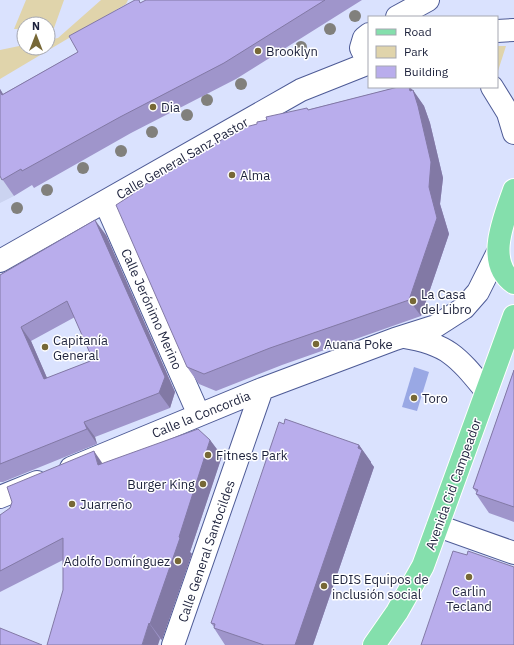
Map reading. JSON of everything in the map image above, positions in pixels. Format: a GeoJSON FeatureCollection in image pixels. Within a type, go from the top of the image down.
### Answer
{"type":"FeatureCollection","features":[{"type":"Feature","properties":{"kind":"main road"},"geometry":{"type":"LineString","coordinates":[[514,190],[499,240],[498,252],[502,269],[514,283]]}},
{"type":"Feature","properties":{"kind":"main road","name":"Avenida Cid Campeador"},"geometry":{"type":"LineString","coordinates":[[374,645],[413,587],[423,566],[514,316]]}},
{"type":"Feature","properties":{"kind":"street"},"geometry":{"type":"LineString","coordinates":[[399,16],[428,0]]}},
{"type":"Feature","properties":{"kind":"street"},"geometry":{"type":"LineString","coordinates":[[498,31],[514,30]]}},
{"type":"Feature","properties":{"kind":"street"},"geometry":{"type":"LineString","coordinates":[[368,35],[364,38],[361,48],[365,56],[368,58]]}},
{"type":"Feature","properties":{"kind":"street","name":"Calle General Sanz Pastor"},"geometry":{"type":"LineString","coordinates":[[0,261],[301,90],[368,63]]}},
{"type":"Feature","properties":{"kind":"street"},"geometry":{"type":"LineString","coordinates":[[493,88],[508,113],[514,133]]}},
{"type":"Feature","properties":{"kind":"street","name":"Calle Jerónimo Merino"},"geometry":{"type":"LineString","coordinates":[[105,202],[199,415]]}},
{"type":"Feature","properties":{"kind":"street","name":"Calle la Concordia"},"geometry":{"type":"LineString","coordinates":[[2,506],[199,415],[262,389],[404,336],[436,326],[464,308],[478,292],[498,252]]}},
{"type":"Feature","properties":{"kind":"street"},"geometry":{"type":"LineString","coordinates":[[404,336],[426,340],[445,349],[461,360],[486,391]]}},
{"type":"Feature","properties":{"kind":"street","name":"Calle General Santocildes"},"geometry":{"type":"LineString","coordinates":[[173,645],[262,389]]}},
{"type":"Feature","properties":{"kind":"street"},"geometry":{"type":"LineString","coordinates":[[438,526],[514,553]]}},
{"type":"Feature","properties":{"kind":"shaded area"},"geometry":{"type":"Polygon","coordinates":[[[0,171],[14,196],[0,203],[0,171]]]}},
{"type":"Feature","properties":{"kind":"green space"},"geometry":{"type":"Polygon","coordinates":[[[26,0],[64,0],[56,22],[56,16],[19,16],[26,0]]]}},
{"type":"Feature","properties":{"kind":"green space"},"geometry":{"type":"Polygon","coordinates":[[[101,0],[128,0],[126,4],[56,46],[56,38],[101,0]]]}},
{"type":"Feature","properties":{"kind":"green space"},"geometry":{"type":"Polygon","coordinates":[[[498,46],[506,46],[498,71],[498,46]]]}},
{"type":"Feature","properties":{"kind":"green space"},"geometry":{"type":"Polygon","coordinates":[[[16,47],[16,56],[39,56],[0,79],[0,50],[16,47]]]}},
{"type":"Feature","properties":{"kind":"water"},"geometry":{"type":"Polygon","coordinates":[[[414,367],[429,372],[417,411],[402,407],[414,367]]]}},
{"type":"Feature","properties":{"kind":"building"},"geometry":{"type":"Polygon","coordinates":[[[135,0],[139,0],[140,3],[146,0],[325,0],[224,63],[120,117],[22,171],[21,169],[2,180],[0,176],[0,92],[2,95],[78,52],[69,36],[135,0]]]}},
{"type":"Feature","properties":{"kind":"building"},"geometry":{"type":"Polygon","coordinates":[[[394,88],[409,88],[410,91],[413,90],[431,162],[429,187],[437,218],[409,300],[270,348],[204,374],[187,367],[116,205],[133,194],[132,192],[242,128],[267,120],[266,117],[307,108],[308,110],[394,88]]]}},
{"type":"Feature","properties":{"kind":"building"},"geometry":{"type":"Polygon","coordinates":[[[95,220],[165,377],[159,393],[84,422],[87,429],[0,464],[0,275],[95,220]],[[67,301],[21,327],[44,379],[93,360],[67,301]]]}},
{"type":"Feature","properties":{"kind":"building"},"geometry":{"type":"Polygon","coordinates":[[[514,370],[514,507],[476,494],[478,490],[473,488],[514,370]]]}},
{"type":"Feature","properties":{"kind":"building"},"geometry":{"type":"Polygon","coordinates":[[[285,419],[359,445],[358,448],[362,450],[295,645],[264,645],[214,628],[215,624],[211,623],[279,422],[284,424],[285,419]]]}},
{"type":"Feature","properties":{"kind":"building"},"geometry":{"type":"Polygon","coordinates":[[[198,429],[210,440],[179,537],[180,538],[142,645],[47,645],[63,590],[63,538],[0,571],[0,515],[10,508],[12,502],[7,487],[94,451],[98,465],[198,429]]]}},
{"type":"Feature","properties":{"kind":"building"},"geometry":{"type":"Polygon","coordinates":[[[453,551],[467,555],[468,551],[514,567],[514,645],[421,645],[453,551]]]}},
{"type":"Feature","properties":{"kind":"building"},"geometry":{"type":"Polygon","coordinates":[[[0,628],[42,645],[0,645],[0,628]]]}},
{"type":"Feature","properties":{"kind":"place","name":"Brooklyn"},"geometry":{"type":"Point","coordinates":[258,51]}},
{"type":"Feature","properties":{"kind":"place","name":"Dia"},"geometry":{"type":"Point","coordinates":[153,107]}},
{"type":"Feature","properties":{"kind":"place","name":"Alma"},"geometry":{"type":"Point","coordinates":[232,175]}},
{"type":"Feature","properties":{"kind":"place","name":"La Casa del Libro"},"geometry":{"type":"Point","coordinates":[413,301]}},
{"type":"Feature","properties":{"kind":"place","name":"Auana Poke"},"geometry":{"type":"Point","coordinates":[316,344]}},
{"type":"Feature","properties":{"kind":"place","name":"Capitanía General"},"geometry":{"type":"Point","coordinates":[45,347]}},
{"type":"Feature","properties":{"kind":"place","name":"Toro"},"geometry":{"type":"Point","coordinates":[414,398]}},
{"type":"Feature","properties":{"kind":"place","name":"Fitness Park"},"geometry":{"type":"Point","coordinates":[208,455]}},
{"type":"Feature","properties":{"kind":"place","name":"Burger King"},"geometry":{"type":"Point","coordinates":[203,484]}},
{"type":"Feature","properties":{"kind":"place","name":"Juarreño"},"geometry":{"type":"Point","coordinates":[72,504]}},
{"type":"Feature","properties":{"kind":"place","name":"Adolfo Domínguez"},"geometry":{"type":"Point","coordinates":[178,561]}},
{"type":"Feature","properties":{"kind":"place","name":"Carlin Tecland"},"geometry":{"type":"Point","coordinates":[469,577]}},
{"type":"Feature","properties":{"kind":"place","name":"EDIS Equipos de inclusión social"},"geometry":{"type":"Point","coordinates":[324,586]}}]}
